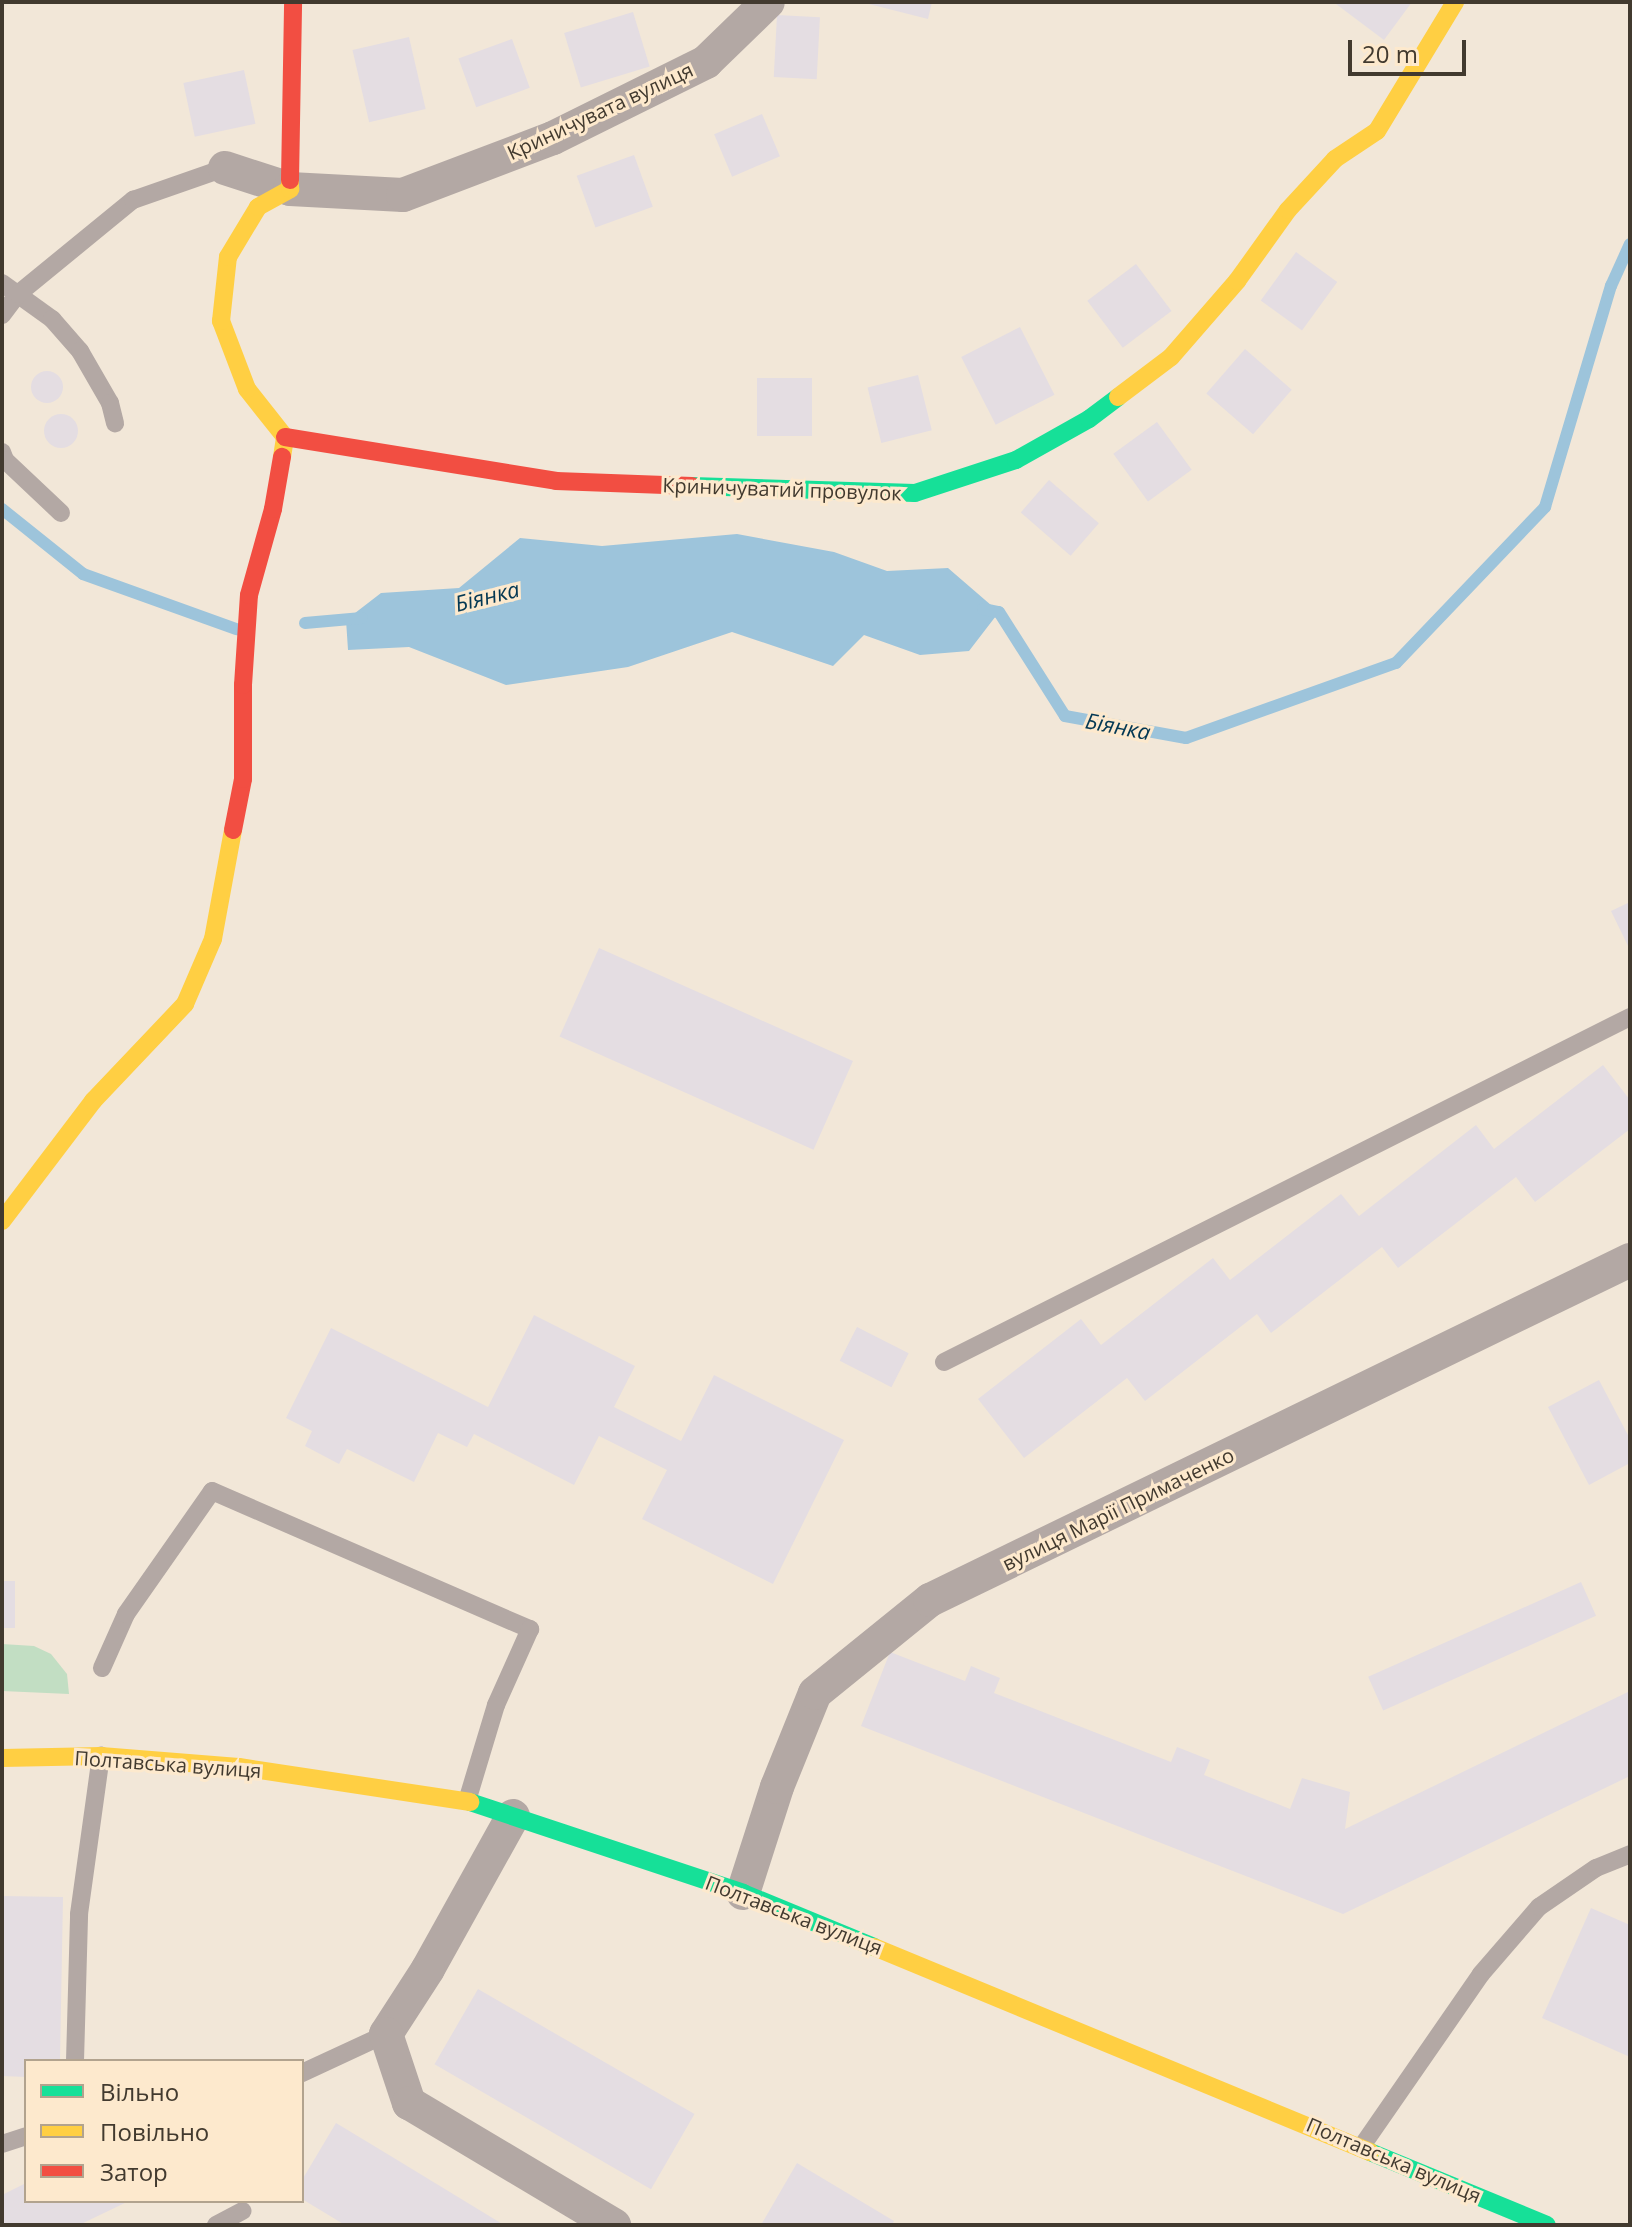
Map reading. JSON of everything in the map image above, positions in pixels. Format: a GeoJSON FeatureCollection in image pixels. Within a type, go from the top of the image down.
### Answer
{"type":"FeatureCollection","features":[{"type":"Feature","properties":{"kind":"street","name":"Криничувата вулиця"},"geometry":{"type":"LineString","coordinates":[[225,168],[290,189],[403,195],[553,138],[706,62],[768,2]]}},
{"type":"Feature","properties":{"kind":"street","name":"Криничуватий провулок"},"geometry":{"type":"LineString","coordinates":[[285,437],[556,481],[827,491],[915,493],[1016,460],[1089,419],[1171,357],[1237,281],[1288,210],[1335,159],[1377,131],[1455,2]]}},
{"type":"Feature","properties":{"kind":"street"},"geometry":{"type":"LineString","coordinates":[[2,1221],[93,1101],[185,1004],[213,939],[243,779],[243,685],[249,595],[273,509],[285,437],[247,389],[221,321],[228,257],[258,207],[290,189],[291,3]]}},
{"type":"Feature","properties":{"kind":"street","name":"вулиця Марії Примаченко"},"geometry":{"type":"LineString","coordinates":[[743,1893],[777,1787],[815,1693],[930,1600],[1630,1260]]}},
{"type":"Feature","properties":{"kind":"street","name":"Полтавська вулиця"},"geometry":{"type":"LineString","coordinates":[[2,1758],[101,1756],[239,1767],[467,1801],[743,1893],[1362,2146],[1547,2225]]}},
{"type":"Feature","properties":{"kind":"street"},"geometry":{"type":"LineString","coordinates":[[513,1816],[428,1969],[386,2034],[409,2103],[614,2225]]}},
{"type":"Feature","properties":{"kind":"lane"},"geometry":{"type":"LineString","coordinates":[[2,315],[18,294],[133,200],[225,168]]}},
{"type":"Feature","properties":{"kind":"lane"},"geometry":{"type":"LineString","coordinates":[[2,283],[52,319],[80,351],[110,403],[115,423]]}},
{"type":"Feature","properties":{"kind":"lane"},"geometry":{"type":"LineString","coordinates":[[2,452],[5,460],[61,513]]}},
{"type":"Feature","properties":{"kind":"lane"},"geometry":{"type":"LineString","coordinates":[[944,1362],[1630,1017]]}},
{"type":"Feature","properties":{"kind":"lane"},"geometry":{"type":"LineString","coordinates":[[102,1668],[126,1614],[212,1491],[530,1629],[496,1705],[467,1801]]}},
{"type":"Feature","properties":{"kind":"lane"},"geometry":{"type":"LineString","coordinates":[[75,2059],[79,1914],[101,1756]]}},
{"type":"Feature","properties":{"kind":"lane"},"geometry":{"type":"LineString","coordinates":[[1362,2146],[1481,1974],[1539,1907],[1596,1868],[1630,1854]]}},
{"type":"Feature","properties":{"kind":"lane"},"geometry":{"type":"LineString","coordinates":[[304,2072],[386,2034]]}},
{"type":"Feature","properties":{"kind":"lane"},"geometry":{"type":"LineString","coordinates":[[2,2144],[24,2137]]}},
{"type":"Feature","properties":{"kind":"lane"},"geometry":{"type":"LineString","coordinates":[[216,2225],[243,2212]]}},
{"type":"Feature","properties":{"kind":"green space"},"geometry":{"type":"Polygon","coordinates":[[[2,1644],[34,1646],[51,1654],[67,1674],[69,1694],[2,1691],[2,1644]]]}},
{"type":"Feature","properties":{"kind":"water"},"geometry":{"type":"Polygon","coordinates":[[[737,534],[834,552],[887,571],[948,568],[999,612],[969,651],[920,655],[864,635],[833,666],[732,632],[628,667],[506,685],[409,647],[348,650],[346,620],[381,593],[459,588],[520,538],[602,546],[737,534]]]}},
{"type":"Feature","properties":{"kind":"building"},"geometry":{"type":"Polygon","coordinates":[[[861,2],[932,2],[928,19],[861,2]]]}},
{"type":"Feature","properties":{"kind":"building"},"geometry":{"type":"Polygon","coordinates":[[[1337,2],[1412,2],[1384,40],[1337,2]]]}},
{"type":"Feature","properties":{"kind":"building"},"geometry":{"type":"Polygon","coordinates":[[[633,12],[650,67],[581,88],[564,33],[633,12]]]}},
{"type":"Feature","properties":{"kind":"building"},"geometry":{"type":"Polygon","coordinates":[[[777,15],[820,17],[817,79],[774,77],[777,15]]]}},
{"type":"Feature","properties":{"kind":"building"},"geometry":{"type":"Polygon","coordinates":[[[409,37],[426,109],[369,122],[352,50],[409,37]]]}},
{"type":"Feature","properties":{"kind":"building"},"geometry":{"type":"Polygon","coordinates":[[[512,39],[530,88],[476,107],[458,58],[512,39]]]}},
{"type":"Feature","properties":{"kind":"building"},"geometry":{"type":"Polygon","coordinates":[[[244,70],[255,124],[195,137],[183,83],[244,70]]]}},
{"type":"Feature","properties":{"kind":"building"},"geometry":{"type":"Polygon","coordinates":[[[762,114],[780,156],[732,177],[714,134],[762,114]]]}},
{"type":"Feature","properties":{"kind":"building"},"geometry":{"type":"Polygon","coordinates":[[[634,155],[653,207],[595,228],[577,176],[634,155]]]}},
{"type":"Feature","properties":{"kind":"building"},"geometry":{"type":"Polygon","coordinates":[[[1296,252],[1337,282],[1302,331],[1261,301],[1296,252]]]}},
{"type":"Feature","properties":{"kind":"building"},"geometry":{"type":"Polygon","coordinates":[[[1136,264],[1172,311],[1123,348],[1087,301],[1136,264]]]}},
{"type":"Feature","properties":{"kind":"building"},"geometry":{"type":"Polygon","coordinates":[[[1020,327],[1055,395],[996,425],[961,357],[1020,327]]]}},
{"type":"Feature","properties":{"kind":"building"},"geometry":{"type":"Polygon","coordinates":[[[1245,349],[1292,390],[1253,434],[1206,394],[1245,349]]]}},
{"type":"Feature","properties":{"kind":"building"},"geometry":{"type":"Polygon","coordinates":[[[47,371],[58,376],[63,387],[58,398],[47,403],[36,398],[31,387],[36,376],[47,371]]]}},
{"type":"Feature","properties":{"kind":"building"},"geometry":{"type":"Polygon","coordinates":[[[918,375],[932,430],[881,443],[868,388],[918,375]]]}},
{"type":"Feature","properties":{"kind":"building"},"geometry":{"type":"Polygon","coordinates":[[[757,378],[812,378],[812,436],[757,436],[757,378]]]}},
{"type":"Feature","properties":{"kind":"building"},"geometry":{"type":"Polygon","coordinates":[[[61,414],[73,419],[78,431],[73,443],[61,448],[49,443],[44,431],[49,419],[61,414]]]}},
{"type":"Feature","properties":{"kind":"building"},"geometry":{"type":"Polygon","coordinates":[[[1157,422],[1192,470],[1148,501],[1113,454],[1157,422]]]}},
{"type":"Feature","properties":{"kind":"building"},"geometry":{"type":"Polygon","coordinates":[[[1049,480],[1099,523],[1071,556],[1021,512],[1049,480]]]}},
{"type":"Feature","properties":{"kind":"building"},"geometry":{"type":"Polygon","coordinates":[[[1630,902],[1630,950],[1611,911],[1630,902]]]}},
{"type":"Feature","properties":{"kind":"building"},"geometry":{"type":"Polygon","coordinates":[[[599,948],[853,1061],[814,1150],[560,1037],[599,948]]]}},
{"type":"Feature","properties":{"kind":"building"},"geometry":{"type":"Polygon","coordinates":[[[1603,1065],[1630,1100],[1630,1129],[1535,1202],[1516,1177],[1398,1268],[1382,1247],[1271,1333],[1257,1314],[1145,1401],[1127,1378],[1024,1458],[978,1399],[1081,1319],[1101,1345],[1213,1258],[1230,1280],[1341,1194],[1359,1216],[1476,1125],[1494,1149],[1603,1065]]]}},
{"type":"Feature","properties":{"kind":"building"},"geometry":{"type":"Polygon","coordinates":[[[534,1315],[635,1366],[614,1407],[681,1441],[714,1375],[844,1440],[773,1584],[642,1519],[667,1470],[599,1436],[574,1485],[474,1434],[467,1447],[438,1433],[414,1482],[347,1449],[339,1464],[305,1446],[312,1431],[286,1418],[331,1328],[488,1407],[534,1315]]]}},
{"type":"Feature","properties":{"kind":"building"},"geometry":{"type":"Polygon","coordinates":[[[857,1327],[909,1353],[891,1387],[840,1361],[857,1327]]]}},
{"type":"Feature","properties":{"kind":"building"},"geometry":{"type":"Polygon","coordinates":[[[1599,1380],[1630,1439],[1630,1463],[1589,1485],[1548,1407],[1599,1380]]]}},
{"type":"Feature","properties":{"kind":"building"},"geometry":{"type":"Polygon","coordinates":[[[2,1581],[15,1581],[15,1628],[2,1628],[2,1581]]]}},
{"type":"Feature","properties":{"kind":"building"},"geometry":{"type":"Polygon","coordinates":[[[1581,1582],[1596,1616],[1383,1711],[1368,1677],[1581,1582]]]}},
{"type":"Feature","properties":{"kind":"building"},"geometry":{"type":"Polygon","coordinates":[[[890,1652],[965,1681],[971,1666],[1000,1678],[994,1693],[1171,1762],[1177,1747],[1210,1760],[1204,1775],[1290,1809],[1302,1778],[1350,1792],[1345,1829],[1630,1691],[1630,1776],[1343,1914],[861,1726],[890,1652]]]}},
{"type":"Feature","properties":{"kind":"building"},"geometry":{"type":"Polygon","coordinates":[[[2,1896],[63,1897],[60,2059],[24,2059],[24,2077],[2,2076],[2,1896]]]}},
{"type":"Feature","properties":{"kind":"building"},"geometry":{"type":"Polygon","coordinates":[[[1591,1908],[1630,1925],[1630,2057],[1542,2018],[1591,1908]]]}},
{"type":"Feature","properties":{"kind":"building"},"geometry":{"type":"Polygon","coordinates":[[[478,1989],[695,2114],[651,2189],[434,2064],[478,1989]]]}},
{"type":"Feature","properties":{"kind":"building"},"geometry":{"type":"Polygon","coordinates":[[[336,2123],[504,2225],[345,2225],[304,2200],[304,2177],[336,2123]]]}},
{"type":"Feature","properties":{"kind":"building"},"geometry":{"type":"Polygon","coordinates":[[[797,2163],[894,2221],[892,2225],[761,2225],[797,2163]]]}},
{"type":"Feature","properties":{"kind":"building"},"geometry":{"type":"Polygon","coordinates":[[[24,2184],[24,2203],[125,2203],[79,2225],[2,2225],[2,2195],[24,2184]]]}},
{"type":"Feature","properties":{"kind":"waterway","name":"Біянка"},"geometry":{"type":"LineString","coordinates":[[983,609],[999,612],[1065,716],[1186,738],[1396,663],[1545,507],[1611,286],[1630,244]]}},
{"type":"Feature","properties":{"kind":"waterway","name":"Біянка"},"geometry":{"type":"LineString","coordinates":[[2,509],[83,574],[236,629]]}},
{"type":"Feature","properties":{"kind":"waterway","name":"Біянка"},"geometry":{"type":"LineString","coordinates":[[305,623],[362,618]]}},
{"type":"Feature","properties":{"kind":"traffic: fast"},"geometry":{"type":"LineString","coordinates":[[692,486],[915,493],[1016,460],[1089,419],[1118,397]]}},
{"type":"Feature","properties":{"kind":"traffic: fast"},"geometry":{"type":"LineString","coordinates":[[470,1802],[743,1893],[874,1947]]}},
{"type":"Feature","properties":{"kind":"traffic: fast"},"geometry":{"type":"LineString","coordinates":[[1370,2152],[1547,2225]]}},
{"type":"Feature","properties":{"kind":"traffic: slow"},"geometry":{"type":"LineString","coordinates":[[1118,397],[1171,357],[1237,281],[1288,210],[1335,159],[1377,131],[1455,2]]}},
{"type":"Feature","properties":{"kind":"traffic: slow"},"geometry":{"type":"LineString","coordinates":[[282,457],[285,437],[247,389],[221,321],[228,257],[258,207],[290,189],[290,180]]}},
{"type":"Feature","properties":{"kind":"traffic: slow"},"geometry":{"type":"LineString","coordinates":[[2,1221],[93,1101],[185,1004],[213,939],[233,830]]}},
{"type":"Feature","properties":{"kind":"traffic: slow"},"geometry":{"type":"LineString","coordinates":[[2,1758],[101,1756],[239,1767],[470,1802]]}},
{"type":"Feature","properties":{"kind":"traffic: slow"},"geometry":{"type":"LineString","coordinates":[[874,1947],[1370,2152]]}},
{"type":"Feature","properties":{"kind":"traffic: jam"},"geometry":{"type":"LineString","coordinates":[[290,180],[293,2]]}},
{"type":"Feature","properties":{"kind":"traffic: jam"},"geometry":{"type":"LineString","coordinates":[[285,437],[556,481],[692,486]]}},
{"type":"Feature","properties":{"kind":"traffic: jam"},"geometry":{"type":"LineString","coordinates":[[233,830],[243,779],[243,685],[249,595],[273,509],[282,457]]}}]}
